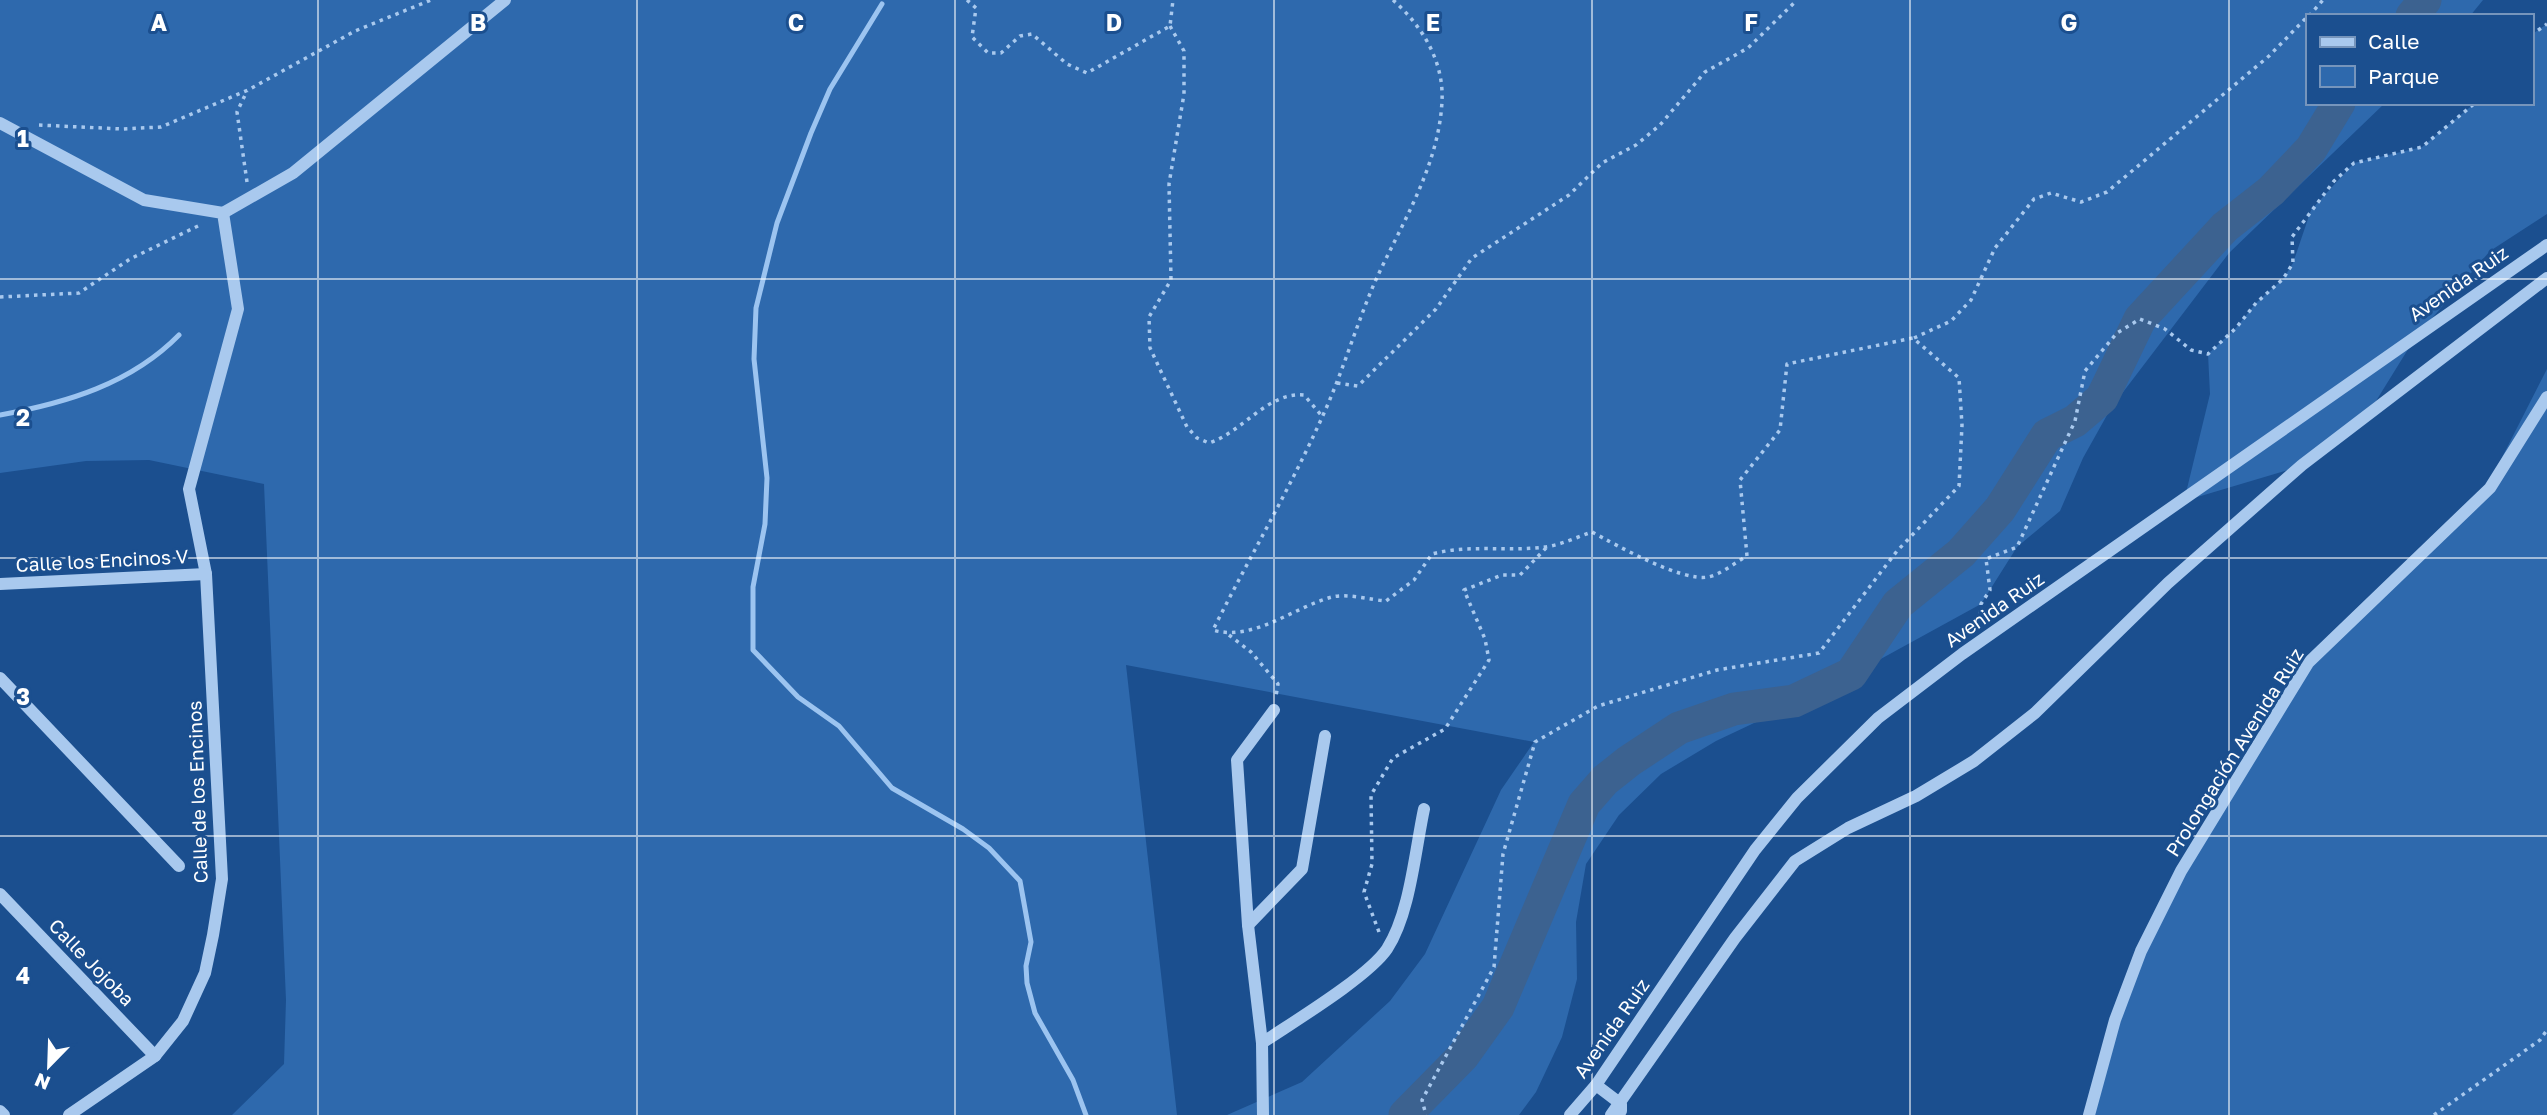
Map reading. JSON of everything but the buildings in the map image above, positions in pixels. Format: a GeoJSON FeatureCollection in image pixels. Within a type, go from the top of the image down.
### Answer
{"type":"FeatureCollection","features":[{"type":"Feature","properties":{"kind":"street"},"geometry":{"type":"LineString","coordinates":[[1,123],[144,200],[223,213],[293,173],[505,0]]}},
{"type":"Feature","properties":{"kind":"street","name":"Calle de los Encinos"},"geometry":{"type":"LineString","coordinates":[[69,1115],[155,1056],[183,1021],[205,973],[222,879],[206,574],[189,489],[238,309],[223,213]]}},
{"type":"Feature","properties":{"kind":"street","name":"Avenida Ruiz"},"geometry":{"type":"LineString","coordinates":[[1570,1115],[1596,1085],[1755,850],[1797,798],[1878,718],[1962,654],[2547,244]]}},
{"type":"Feature","properties":{"kind":"street"},"geometry":{"type":"LineString","coordinates":[[1611,1115],[1621,1109],[1735,938],[1795,861],[1848,828],[1916,796],[1974,761],[2035,713],[2168,583],[2302,465],[2547,278]]}},
{"type":"Feature","properties":{"kind":"street","name":"Prolongación Avenida Ruiz"},"geometry":{"type":"LineString","coordinates":[[2089,1115],[2115,1020],[2141,951],[2181,871],[2308,663],[2490,488],[2547,397]]}},
{"type":"Feature","properties":{"kind":"street","name":"Calle los Encinos V"},"geometry":{"type":"LineString","coordinates":[[0,584],[206,574]]}},
{"type":"Feature","properties":{"kind":"street"},"geometry":{"type":"LineString","coordinates":[[0,678],[179,866]]}},
{"type":"Feature","properties":{"kind":"street"},"geometry":{"type":"LineString","coordinates":[[1263,1115],[1262,1043],[1248,925],[1237,760],[1274,710]]}},
{"type":"Feature","properties":{"kind":"street"},"geometry":{"type":"LineString","coordinates":[[1248,925],[1302,869],[1325,736]]}},
{"type":"Feature","properties":{"kind":"street"},"geometry":{"type":"LineString","coordinates":[[1262,1043],[1367,970],[1386,950],[1400,922],[1424,809]]}},
{"type":"Feature","properties":{"kind":"street","name":"Calle Jojoba"},"geometry":{"type":"LineString","coordinates":[[0,894],[155,1056]]}},
{"type":"Feature","properties":{"kind":"street"},"geometry":{"type":"LineString","coordinates":[[1596,1085],[1621,1109]]}},
{"type":"Feature","properties":{"kind":"street"},"geometry":{"type":"LineString","coordinates":[[0,1111],[4,1115]]}},
{"type":"Feature","properties":{"kind":"path"},"geometry":{"type":"LineString","coordinates":[[1,123],[122,129],[161,127],[248,90],[355,31],[431,0]]}},
{"type":"Feature","properties":{"kind":"path"},"geometry":{"type":"LineString","coordinates":[[967,0],[976,8],[972,37],[988,53],[1002,53],[1020,36],[1032,34],[1067,64],[1087,73],[1170,26]]}},
{"type":"Feature","properties":{"kind":"path"},"geometry":{"type":"LineString","coordinates":[[1173,0],[1170,26],[1184,51],[1184,94],[1169,184],[1171,281],[1149,317],[1150,348],[1187,426],[1196,438],[1209,443],[1221,439],[1275,399],[1288,394],[1304,395],[1322,416]]}},
{"type":"Feature","properties":{"kind":"path"},"geometry":{"type":"LineString","coordinates":[[1274,710],[1278,684],[1251,652],[1229,635],[1213,630],[1322,416],[1337,383],[1364,306],[1408,219],[1433,151],[1442,100],[1434,52],[1406,12],[1393,0]]}},
{"type":"Feature","properties":{"kind":"path"},"geometry":{"type":"LineString","coordinates":[[1337,383],[1358,386],[1436,309],[1472,258],[1569,195],[1602,163],[1636,145],[1660,125],[1705,72],[1748,48],[1797,0]]}},
{"type":"Feature","properties":{"kind":"path"},"geometry":{"type":"LineString","coordinates":[[2310,14],[2323,0]]}},
{"type":"Feature","properties":{"kind":"path"},"geometry":{"type":"LineString","coordinates":[[1229,635],[1294,615],[1333,596],[1386,601],[1414,580],[1432,554],[1454,548],[1500,550],[1548,547],[1592,532],[1636,556],[1689,575],[1708,577],[1747,556],[1740,480],[1780,430],[1787,365],[1913,338],[1951,321],[1971,300],[1995,248],[2034,199],[2052,194],[2081,202],[2107,192],[2269,56],[2306,18]]}},
{"type":"Feature","properties":{"kind":"path"},"geometry":{"type":"LineString","coordinates":[[242,204],[247,172],[237,112],[248,90]]}},
{"type":"Feature","properties":{"kind":"path"},"geometry":{"type":"LineString","coordinates":[[1972,628],[1980,625],[1981,604],[1990,590],[1986,559],[2017,547],[2075,421],[2085,371],[2117,333],[2140,319],[2165,329],[2191,350],[2208,354],[2236,328],[2256,303],[2283,279],[2293,263],[2292,237],[2334,181],[2354,163],[2422,147],[2473,105]]}},
{"type":"Feature","properties":{"kind":"path"},"geometry":{"type":"LineString","coordinates":[[0,297],[79,293],[130,260],[223,213]]}},
{"type":"Feature","properties":{"kind":"path"},"geometry":{"type":"LineString","coordinates":[[1426,1115],[1422,1100],[1494,967],[1503,854],[1535,742],[1598,706],[1717,670],[1819,653],[1897,551],[1959,486],[1962,425],[1959,378],[1913,338]]}},
{"type":"Feature","properties":{"kind":"path"},"geometry":{"type":"LineString","coordinates":[[1386,950],[1364,892],[1372,864],[1371,795],[1393,758],[1445,729],[1489,660],[1485,639],[1464,590],[1502,575],[1520,575],[1548,547]]}},
{"type":"Feature","properties":{"kind":"path"},"geometry":{"type":"LineString","coordinates":[[2434,1115],[2540,1040],[2547,1030]]}},
{"type":"Feature","properties":{"kind":"green space"},"geometry":{"type":"Polygon","coordinates":[[[0,0],[2483,0],[2472,14],[2306,14],[2306,105],[2383,105],[2229,253],[2111,408],[2083,458],[2060,511],[2017,547],[1981,604],[1826,689],[1716,741],[1661,774],[1619,815],[1586,864],[1576,922],[1577,979],[1562,1037],[1536,1092],[1519,1115],[1227,1115],[1302,1082],[1390,1001],[1425,954],[1501,790],[1534,742],[1126,665],[1177,1115],[232,1115],[284,1064],[286,1000],[264,484],[149,460],[86,461],[0,473],[0,0]]]}},
{"type":"Feature","properties":{"kind":"green space"},"geometry":{"type":"Polygon","coordinates":[[[2547,24],[2547,214],[2490,251],[2415,338],[2376,401],[2295,468],[2184,501],[2210,394],[2208,354],[2236,328],[2256,303],[2283,279],[2293,263],[2311,210],[2354,163],[2422,147],[2473,105],[2533,105],[2533,34],[2547,24]]]}},
{"type":"Feature","properties":{"kind":"green space"},"geometry":{"type":"Polygon","coordinates":[[[2547,369],[2547,1115],[2091,1115],[2101,1075],[2142,956],[2182,876],[2297,685],[2337,636],[2490,481],[2547,369]]]}},
{"type":"Feature","properties":{"kind":"waterway"},"geometry":{"type":"LineString","coordinates":[[2414,14],[2425,0]]}},
{"type":"Feature","properties":{"kind":"waterway"},"geometry":{"type":"LineString","coordinates":[[882,4],[830,89],[811,133],[777,223],[756,308],[754,359],[767,478],[765,524],[753,587],[753,650],[798,697],[839,726],[892,788],[963,829],[989,848],[1020,881],[1031,942],[1026,966],[1027,983],[1035,1013],[1073,1080],[1086,1115]]}},
{"type":"Feature","properties":{"kind":"waterway"},"geometry":{"type":"LineString","coordinates":[[1405,1115],[1463,1056],[1498,1007],[1584,804],[1605,780],[1679,728],[1734,709],[1794,701],[1851,674],[1898,604],[1961,553],[2000,509],[2047,435],[2075,421],[2102,398],[2140,319],[2225,227],[2271,191],[2311,149],[2338,105]]}},
{"type":"Feature","properties":{"kind":"waterway"},"geometry":{"type":"LineString","coordinates":[[0,415],[73,397],[119,379],[160,352],[179,335]]}}]}
